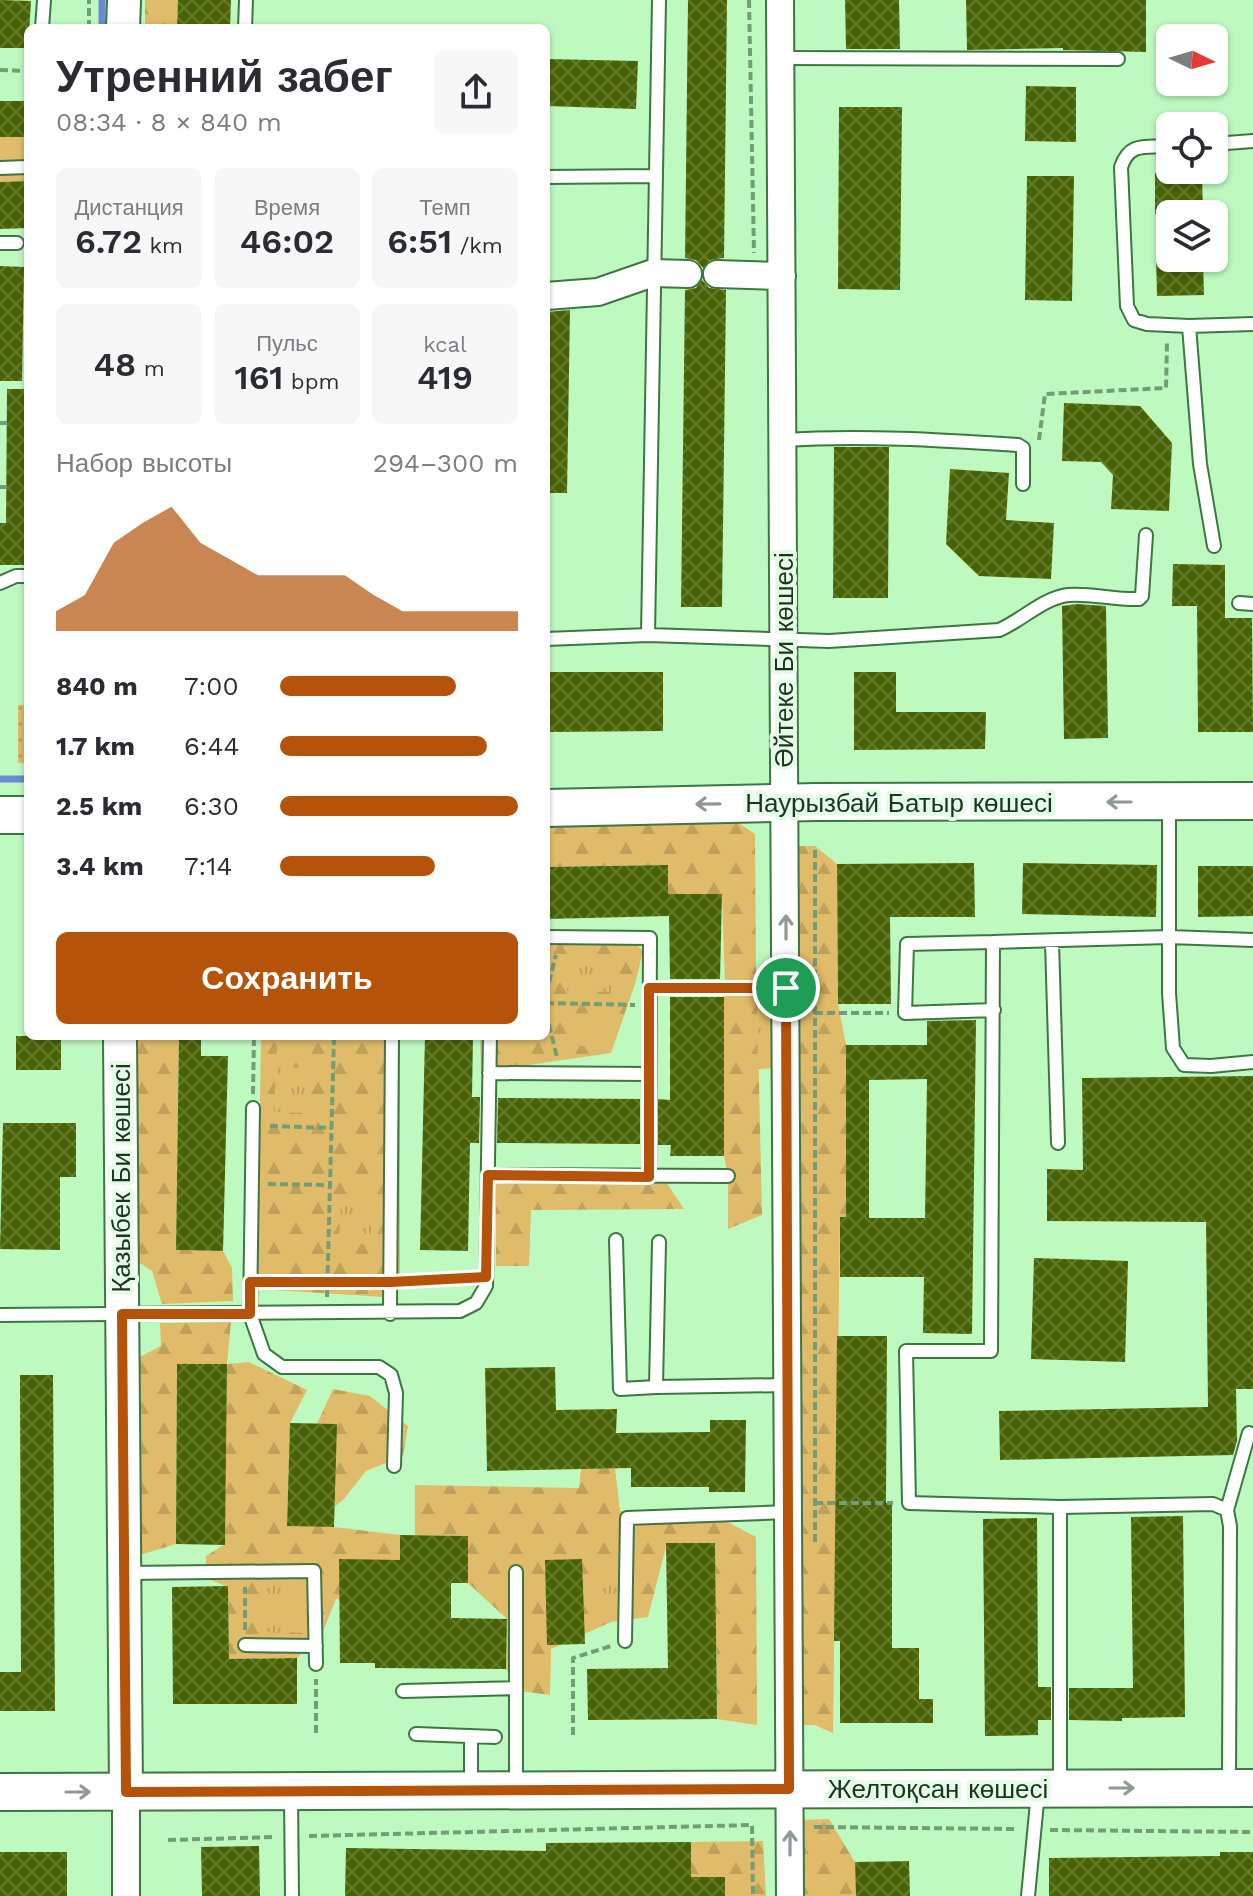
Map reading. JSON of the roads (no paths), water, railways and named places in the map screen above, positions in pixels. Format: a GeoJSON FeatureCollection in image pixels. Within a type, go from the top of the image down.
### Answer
{"type":"FeatureCollection","features":[{"type":"Feature","properties":{"kind":"main road","name":"Наурызбай Батыр көшесі"},"geometry":{"type":"LineString","coordinates":[[550,808],[786,803],[1253,801]]}},
{"type":"Feature","properties":{"kind":"main road"},"geometry":{"type":"LineString","coordinates":[[0,815],[24,815]]}},
{"type":"Feature","properties":{"kind":"main road","name":"Желтоқсан көшесі"},"geometry":{"type":"LineString","coordinates":[[0,1792],[1241,1788]]}},
{"type":"Feature","properties":{"kind":"street"},"geometry":{"type":"LineString","coordinates":[[123,24],[124,0]]}},
{"type":"Feature","properties":{"kind":"street","name":"Әйтеке Би көшесі"},"geometry":{"type":"LineString","coordinates":[[780,0],[790,1896]]}},
{"type":"Feature","properties":{"kind":"street"},"geometry":{"type":"LineString","coordinates":[[550,296],[598,292],[653,273],[688,274]]}},
{"type":"Feature","properties":{"kind":"street"},"geometry":{"type":"LineString","coordinates":[[717,274],[782,276]]}},
{"type":"Feature","properties":{"kind":"street","name":"Қазыбек Би көшесі"},"geometry":{"type":"LineString","coordinates":[[120,1040],[126,1896]]}},
{"type":"Feature","properties":{"kind":"lane"},"geometry":{"type":"LineString","coordinates":[[42,24],[44,0]]}},
{"type":"Feature","properties":{"kind":"lane"},"geometry":{"type":"LineString","coordinates":[[245,24],[246,0]]}},
{"type":"Feature","properties":{"kind":"lane"},"geometry":{"type":"LineString","coordinates":[[648,635],[659,0]]}},
{"type":"Feature","properties":{"kind":"lane"},"geometry":{"type":"LineString","coordinates":[[780,58],[1118,59]]}},
{"type":"Feature","properties":{"kind":"lane"},"geometry":{"type":"LineString","coordinates":[[1228,143],[1253,141]]}},
{"type":"Feature","properties":{"kind":"lane"},"geometry":{"type":"LineString","coordinates":[[1156,147],[1133,149],[1126,153],[1121,167],[1127,306],[1134,320],[1147,324],[1189,326],[1253,324]]}},
{"type":"Feature","properties":{"kind":"lane"},"geometry":{"type":"LineString","coordinates":[[0,168],[24,167]]}},
{"type":"Feature","properties":{"kind":"lane"},"geometry":{"type":"LineString","coordinates":[[550,177],[655,176]]}},
{"type":"Feature","properties":{"kind":"lane"},"geometry":{"type":"LineString","coordinates":[[0,243],[17,243]]}},
{"type":"Feature","properties":{"kind":"lane"},"geometry":{"type":"LineString","coordinates":[[1189,326],[1200,464],[1214,546]]}},
{"type":"Feature","properties":{"kind":"lane"},"geometry":{"type":"LineString","coordinates":[[783,440],[889,437],[1018,445],[1023,448],[1023,484]]}},
{"type":"Feature","properties":{"kind":"lane"},"geometry":{"type":"LineString","coordinates":[[550,639],[648,635],[816,641],[999,630],[1043,604],[1066,595],[1139,599],[1142,596],[1146,535]]}},
{"type":"Feature","properties":{"kind":"lane"},"geometry":{"type":"LineString","coordinates":[[0,583],[24,576]]}},
{"type":"Feature","properties":{"kind":"lane"},"geometry":{"type":"LineString","coordinates":[[1239,603],[1253,604]]}},
{"type":"Feature","properties":{"kind":"lane"},"geometry":{"type":"LineString","coordinates":[[1169,801],[1173,1048],[1184,1065],[1253,1062]]}},
{"type":"Feature","properties":{"kind":"lane"},"geometry":{"type":"LineString","coordinates":[[550,937],[650,938],[649,1177]]}},
{"type":"Feature","properties":{"kind":"lane"},"geometry":{"type":"LineString","coordinates":[[994,1010],[905,1013],[907,944],[1169,937],[1253,940]]}},
{"type":"Feature","properties":{"kind":"lane"},"geometry":{"type":"LineString","coordinates":[[993,942],[991,1351],[906,1351],[909,1503],[1060,1507],[1213,1504],[1227,1510]]}},
{"type":"Feature","properties":{"kind":"lane"},"geometry":{"type":"LineString","coordinates":[[1052,942],[1058,1143]]}},
{"type":"Feature","properties":{"kind":"lane"},"geometry":{"type":"LineString","coordinates":[[649,988],[786,988]]}},
{"type":"Feature","properties":{"kind":"lane"},"geometry":{"type":"LineString","coordinates":[[390,1314],[392,1040]]}},
{"type":"Feature","properties":{"kind":"lane"},"geometry":{"type":"LineString","coordinates":[[0,1315],[390,1314],[460,1311],[476,1303],[486,1286],[490,1040]]}},
{"type":"Feature","properties":{"kind":"lane"},"geometry":{"type":"LineString","coordinates":[[489,1073],[649,1074]]}},
{"type":"Feature","properties":{"kind":"lane"},"geometry":{"type":"LineString","coordinates":[[253,1108],[250,1314],[264,1354],[282,1367],[379,1367],[391,1375],[396,1393],[394,1466]]}},
{"type":"Feature","properties":{"kind":"lane"},"geometry":{"type":"LineString","coordinates":[[488,1175],[728,1176]]}},
{"type":"Feature","properties":{"kind":"lane"},"geometry":{"type":"LineString","coordinates":[[616,1240],[620,1389],[787,1385]]}},
{"type":"Feature","properties":{"kind":"lane"},"geometry":{"type":"LineString","coordinates":[[656,1387],[659,1242]]}},
{"type":"Feature","properties":{"kind":"lane"},"geometry":{"type":"LineString","coordinates":[[1241,1788],[1227,1510],[1249,1433]]}},
{"type":"Feature","properties":{"kind":"lane"},"geometry":{"type":"LineString","coordinates":[[1028,1896],[1036,1830],[1049,1789],[1060,1507]]}},
{"type":"Feature","properties":{"kind":"lane"},"geometry":{"type":"LineString","coordinates":[[625,1641],[627,1518],[788,1512]]}},
{"type":"Feature","properties":{"kind":"lane"},"geometry":{"type":"LineString","coordinates":[[124,1573],[314,1571],[316,1664]]}},
{"type":"Feature","properties":{"kind":"lane"},"geometry":{"type":"LineString","coordinates":[[516,1572],[516,1790]]}},
{"type":"Feature","properties":{"kind":"lane"},"geometry":{"type":"LineString","coordinates":[[245,1645],[316,1646]]}},
{"type":"Feature","properties":{"kind":"lane"},"geometry":{"type":"LineString","coordinates":[[403,1691],[515,1688]]}},
{"type":"Feature","properties":{"kind":"lane"},"geometry":{"type":"LineString","coordinates":[[416,1734],[495,1737]]}},
{"type":"Feature","properties":{"kind":"lane"},"geometry":{"type":"LineString","coordinates":[[471,1736],[471,1791]]}},
{"type":"Feature","properties":{"kind":"lane"},"geometry":{"type":"LineString","coordinates":[[291,1791],[292,1896]]}},
{"type":"Feature","properties":{"kind":"waterway"},"geometry":{"type":"LineString","coordinates":[[102,0],[102,24]]}},
{"type":"Feature","properties":{"kind":"waterway"},"geometry":{"type":"LineString","coordinates":[[0,779],[24,779]]}}]}
